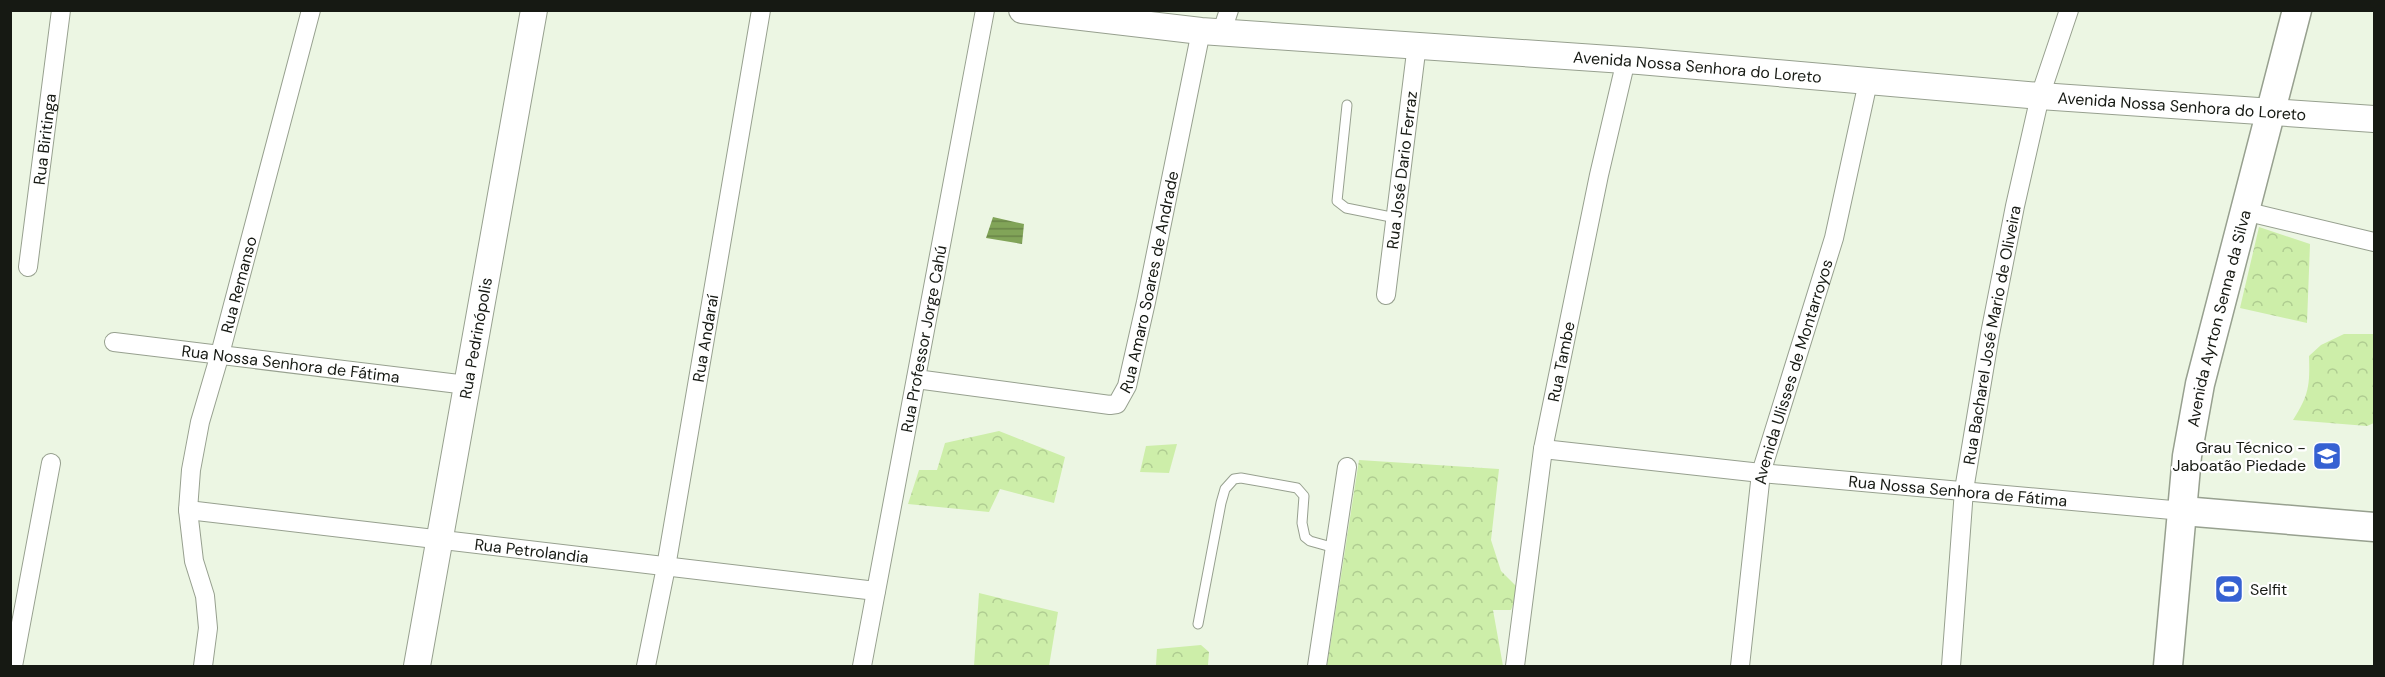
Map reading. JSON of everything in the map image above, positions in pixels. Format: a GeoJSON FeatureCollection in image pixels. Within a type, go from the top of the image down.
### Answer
{"type":"FeatureCollection","features":[{"type":"Feature","properties":{"kind":"main road","name":"Avenida Ayrton Senna da Silva"},"geometry":{"type":"LineString","coordinates":[[2168,666],[2187,456],[2200,384],[2297,10]]}},
{"type":"Feature","properties":{"kind":"main road","name":"Rua Nossa Senhora de Fátima"},"geometry":{"type":"LineString","coordinates":[[2182,511],[2374,527]]}},
{"type":"Feature","properties":{"kind":"street","name":"Rua Biritinga"},"geometry":{"type":"LineString","coordinates":[[28,267],[61,10]]}},
{"type":"Feature","properties":{"kind":"street","name":"Rua Remanso"},"geometry":{"type":"LineString","coordinates":[[204,666],[208,628],[205,596],[194,561],[188,510],[191,470],[200,422],[311,10]]}},
{"type":"Feature","properties":{"kind":"street","name":"Rua Pedrinópolis"},"geometry":{"type":"LineString","coordinates":[[417,666],[534,10]]}},
{"type":"Feature","properties":{"kind":"street","name":"Rua Andaraí"},"geometry":{"type":"LineString","coordinates":[[646,666],[666,567],[761,10]]}},
{"type":"Feature","properties":{"kind":"street","name":"Rua Professor Jorge Cahú"},"geometry":{"type":"LineString","coordinates":[[862,666],[985,10]]}},
{"type":"Feature","properties":{"kind":"street","name":"Avenida Nossa Senhora do Loreto"},"geometry":{"type":"LineString","coordinates":[[1022,10],[1217,24],[1417,44],[2040,96],[2374,119]]}},
{"type":"Feature","properties":{"kind":"street","name":"Rua Bacharel José Mario de Oliveira"},"geometry":{"type":"LineString","coordinates":[[1951,666],[1964,490],[2003,264],[2040,96],[2069,10]]}},
{"type":"Feature","properties":{"kind":"street","name":"Rua Amaro Soares de Andrade"},"geometry":{"type":"LineString","coordinates":[[916,379],[1110,405],[1117,404],[1127,386],[1217,24]]}},
{"type":"Feature","properties":{"kind":"street","name":"Rua José Dario Ferraz"},"geometry":{"type":"LineString","coordinates":[[1386,295],[1417,44]]}},
{"type":"Feature","properties":{"kind":"street","name":"Rua Tambe"},"geometry":{"type":"LineString","coordinates":[[1515,666],[1543,449],[1599,175],[1626,60]]}},
{"type":"Feature","properties":{"kind":"street","name":"Avenida Ulisses de Montarroyos"},"geometry":{"type":"LineString","coordinates":[[1740,666],[1761,473],[1834,238],[1868,82]]}},
{"type":"Feature","properties":{"kind":"street"},"geometry":{"type":"LineString","coordinates":[[2244,212],[2374,242]]}},
{"type":"Feature","properties":{"kind":"street","name":"Rua Nossa Senhora de Fátima"},"geometry":{"type":"LineString","coordinates":[[114,342],[467,386]]}},
{"type":"Feature","properties":{"kind":"street","name":"Rua Nossa Senhora de Fátima"},"geometry":{"type":"LineString","coordinates":[[1543,449],[1761,473],[2182,511]]}},
{"type":"Feature","properties":{"kind":"street"},"geometry":{"type":"LineString","coordinates":[[13,666],[51,463]]}},
{"type":"Feature","properties":{"kind":"street"},"geometry":{"type":"LineString","coordinates":[[1317,666],[1347,467]]}},
{"type":"Feature","properties":{"kind":"street","name":"Rua Petrolandia"},"geometry":{"type":"LineString","coordinates":[[188,510],[876,591]]}},
{"type":"Feature","properties":{"kind":"lane"},"geometry":{"type":"LineString","coordinates":[[1347,105],[1337,201],[1346,208],[1396,218]]}},
{"type":"Feature","properties":{"kind":"lane"},"geometry":{"type":"LineString","coordinates":[[1198,624],[1221,503],[1225,489],[1234,479],[1241,478],[1297,488],[1304,496],[1302,523],[1305,537],[1335,548]]}},
{"type":"Feature","properties":{"kind":"green space"},"geometry":{"type":"Polygon","coordinates":[[[2259,227],[2310,244],[2307,323],[2240,308],[2259,227]]]}},
{"type":"Feature","properties":{"kind":"green space"},"geometry":{"type":"Polygon","coordinates":[[[2344,334],[2374,334],[2374,423],[2367,426],[2293,420],[2307,390],[2309,356],[2321,345],[2344,334]]]}},
{"type":"Feature","properties":{"kind":"green space"},"geometry":{"type":"Polygon","coordinates":[[[999,431],[1065,457],[1054,503],[1000,489],[989,512],[908,504],[919,470],[937,470],[945,443],[999,431]]]}},
{"type":"Feature","properties":{"kind":"green space"},"geometry":{"type":"Polygon","coordinates":[[[1177,444],[1169,473],[1140,472],[1146,446],[1177,444]]]}},
{"type":"Feature","properties":{"kind":"green space"},"geometry":{"type":"Polygon","coordinates":[[[1359,460],[1499,469],[1491,540],[1501,571],[1519,589],[1511,610],[1493,610],[1503,666],[1327,666],[1359,460]]]}},
{"type":"Feature","properties":{"kind":"green space"},"geometry":{"type":"Polygon","coordinates":[[[979,593],[1058,612],[1049,666],[974,666],[979,593]]]}},
{"type":"Feature","properties":{"kind":"green space"},"geometry":{"type":"Polygon","coordinates":[[[1201,645],[1209,652],[1208,665],[1216,666],[1156,665],[1157,649],[1201,645]]]}},
{"type":"Feature","properties":{"kind":"shaded area"},"geometry":{"type":"Polygon","coordinates":[[[993,217],[1024,224],[1022,244],[986,238],[993,217]]]}},
{"type":"Feature","properties":{"kind":"place","name":"Grau Técnico - Jaboatão Piedade"},"geometry":{"type":"Point","coordinates":[2327,456]}},
{"type":"Feature","properties":{"kind":"place","name":"Selfit"},"geometry":{"type":"Point","coordinates":[2229,589]}}]}
